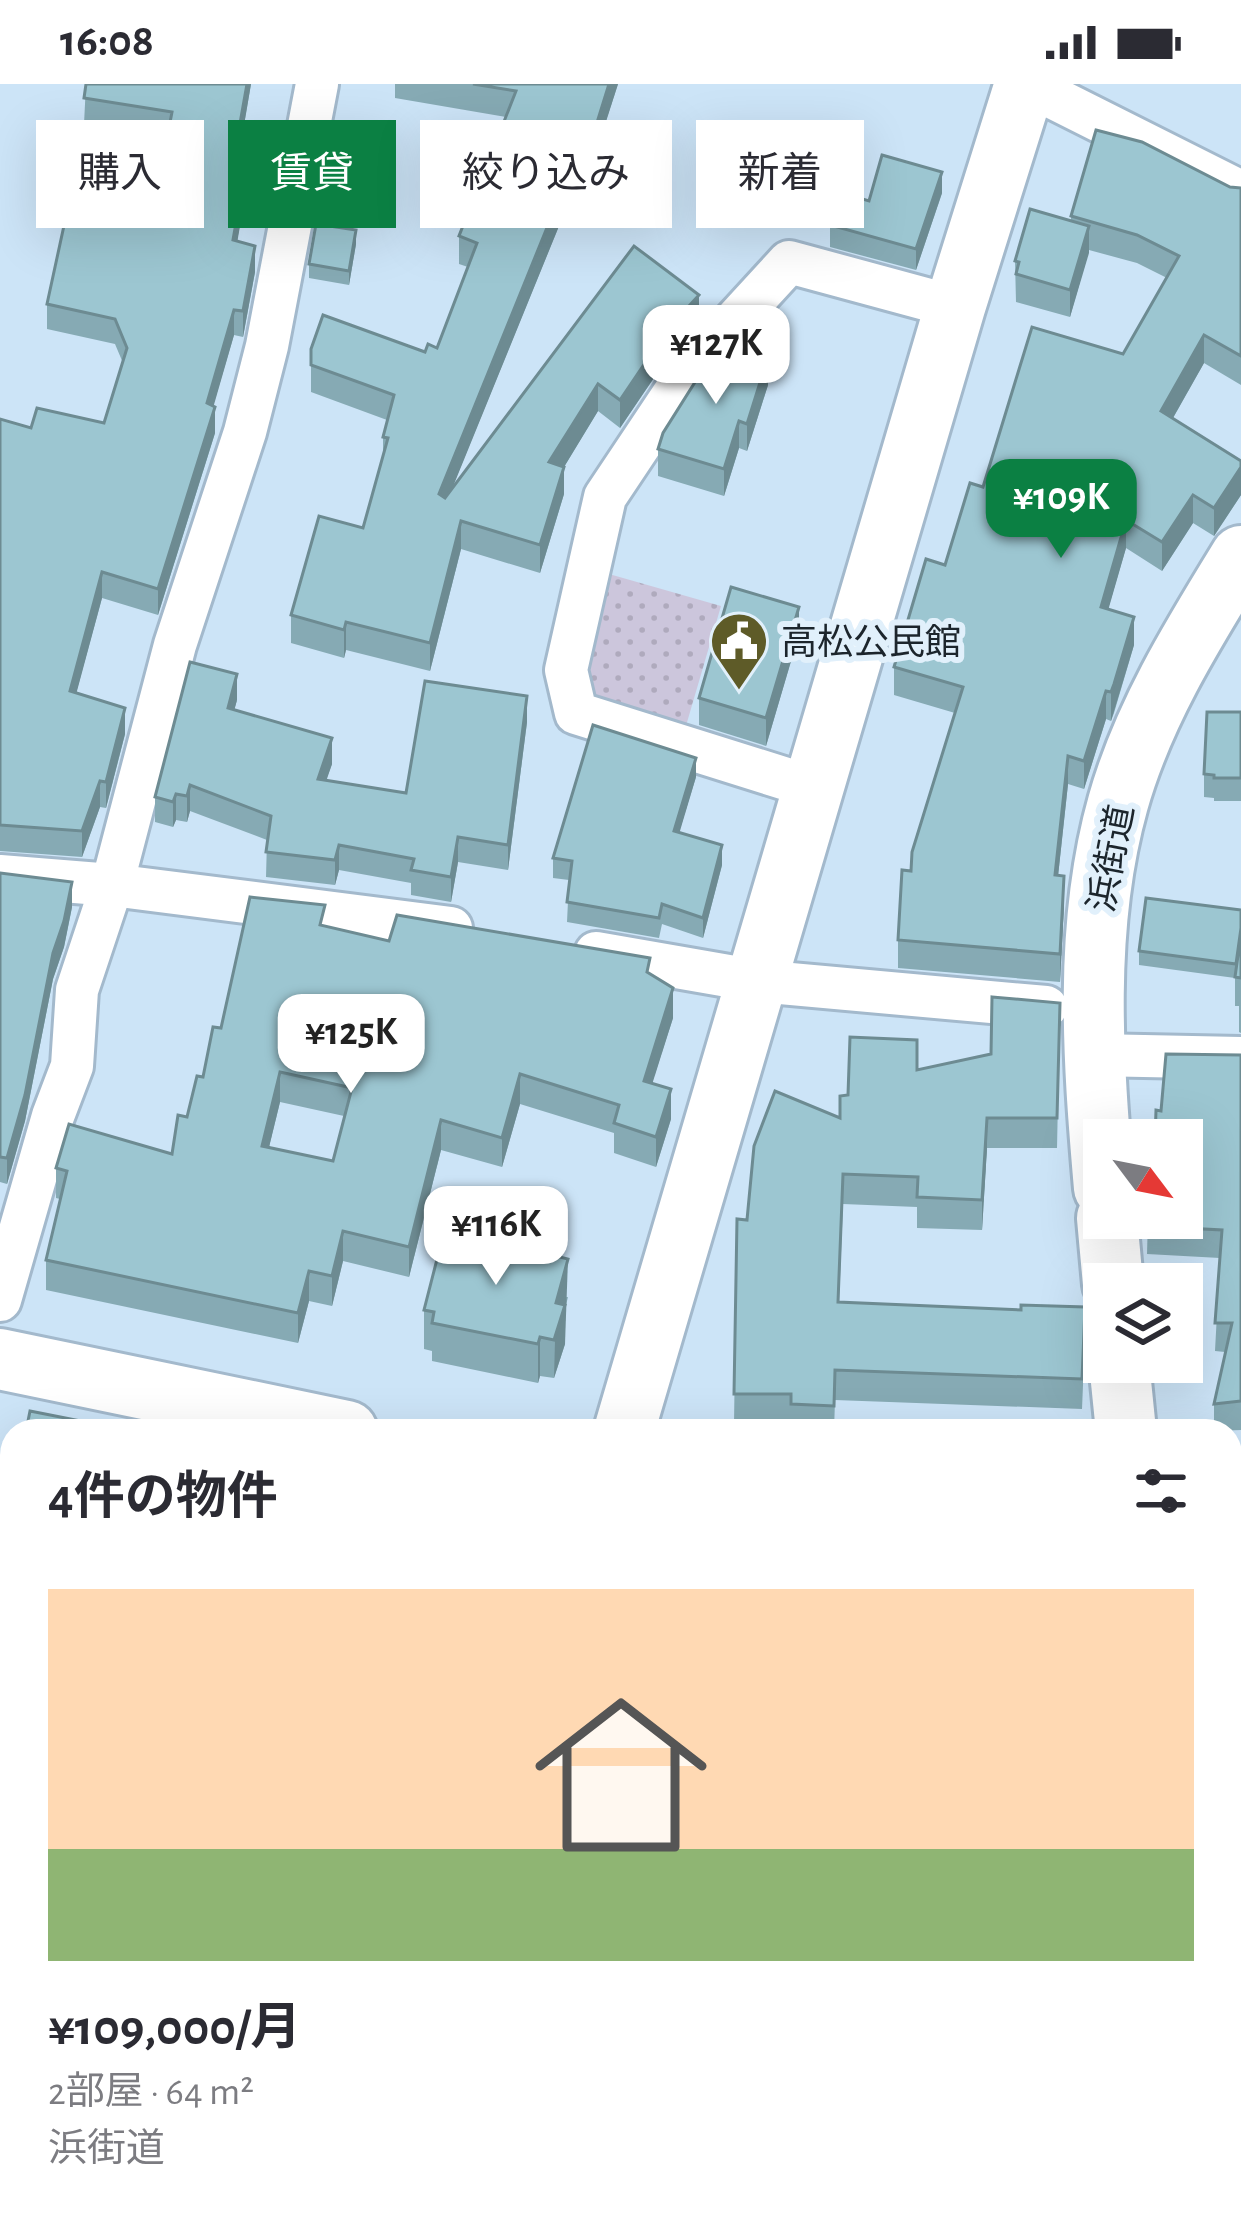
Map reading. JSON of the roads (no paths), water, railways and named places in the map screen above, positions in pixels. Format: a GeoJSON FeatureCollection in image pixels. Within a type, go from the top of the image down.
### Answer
{"type":"FeatureCollection","features":[{"type":"Feature","properties":{"kind":"street"},"geometry":{"type":"LineString","coordinates":[[0,1300],[53,1116],[73,1066],[77,990],[112,884],[175,645],[256,389],[317,84]]}},
{"type":"Feature","properties":{"kind":"street"},"geometry":{"type":"LineString","coordinates":[[629,1419],[955,307],[1026,84],[1241,192]]}},
{"type":"Feature","properties":{"kind":"street"},"geometry":{"type":"LineString","coordinates":[[815,788],[576,713],[566,670],[605,497],[689,371],[789,262],[955,307]]}},
{"type":"Feature","properties":{"kind":"street","name":"浜街道"},"geometry":{"type":"LineString","coordinates":[[1100,1119],[1095,934],[1118,802],[1181,655],[1241,556]]}},
{"type":"Feature","properties":{"kind":"street"},"geometry":{"type":"LineString","coordinates":[[0,876],[112,884],[382,916],[500,936]]}},
{"type":"Feature","properties":{"kind":"street"},"geometry":{"type":"LineString","coordinates":[[546,944],[1241,1058]]}},
{"type":"Feature","properties":{"kind":"street"},"geometry":{"type":"LineString","coordinates":[[0,1359],[289,1419]]}},
{"type":"Feature","properties":{"kind":"street"},"geometry":{"type":"LineString","coordinates":[[1122,1383],[1125,1419]]}},
{"type":"Feature","properties":{"kind":"place","name":"高松公民館"},"geometry":{"type":"Point","coordinates":[739,692]}}]}
